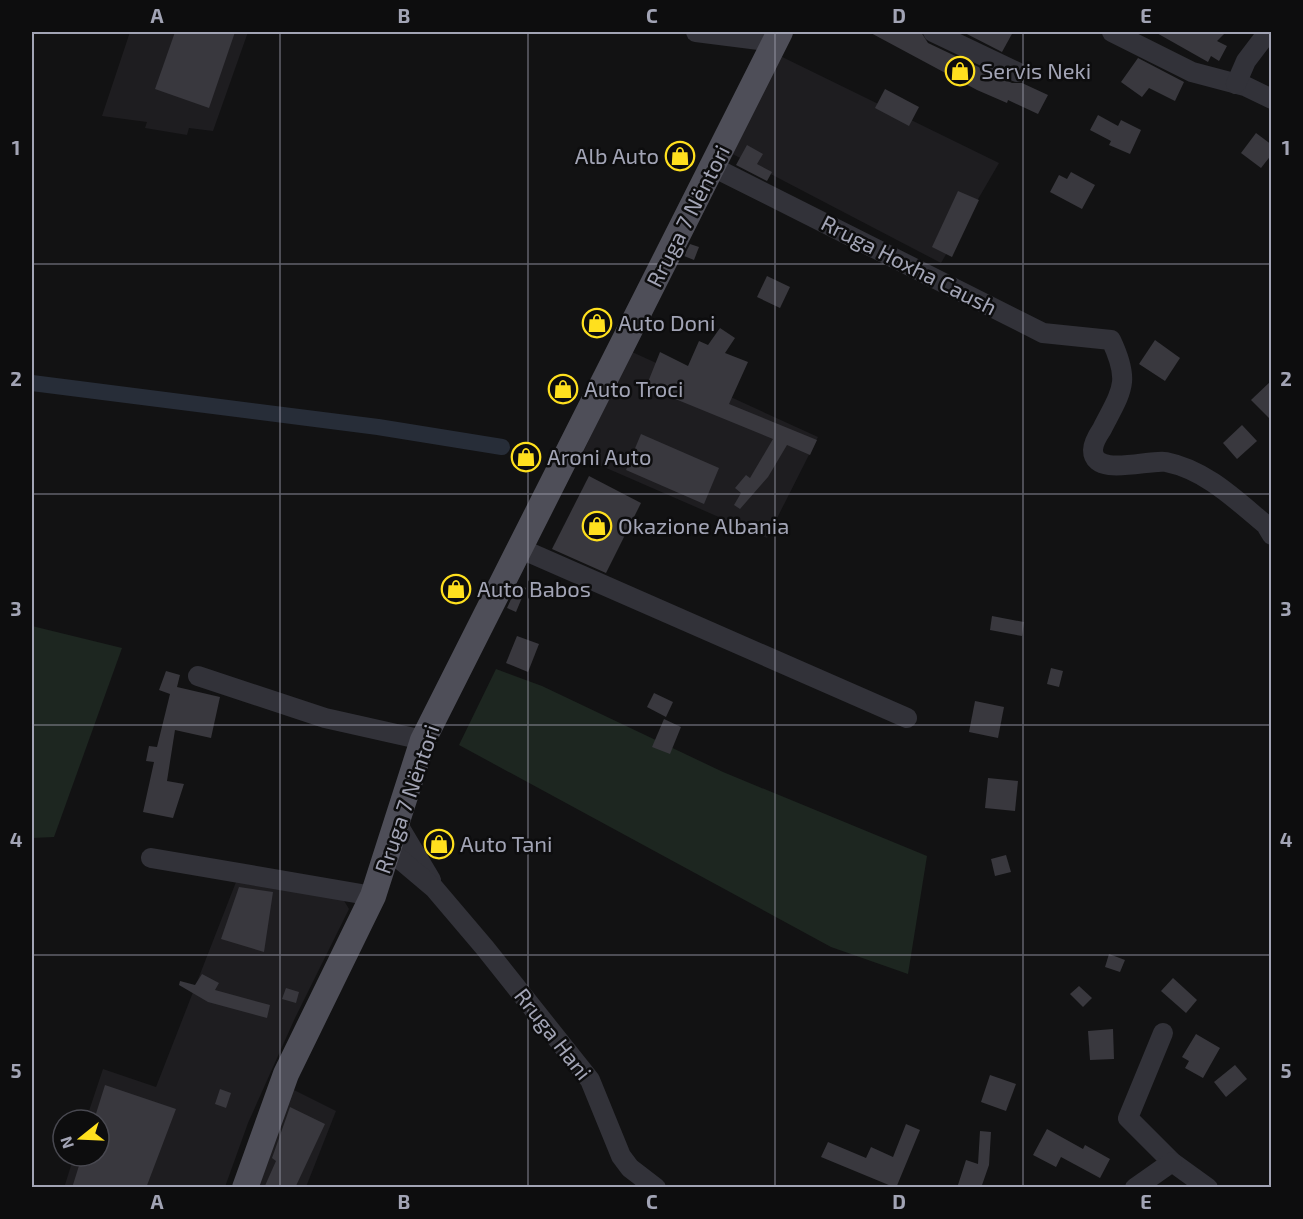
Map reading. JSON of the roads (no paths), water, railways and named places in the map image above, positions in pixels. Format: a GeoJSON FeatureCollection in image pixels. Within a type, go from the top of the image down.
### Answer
{"type":"FeatureCollection","features":[{"type":"Feature","properties":{"kind":"main road","name":"Rruga 7 Nëntori"},"geometry":{"type":"LineString","coordinates":[[244,1188],[286,1074],[373,896],[423,740],[777,37]]}},
{"type":"Feature","properties":{"kind":"street"},"geometry":{"type":"LineString","coordinates":[[696,32],[777,37]]}},
{"type":"Feature","properties":{"kind":"street"},"geometry":{"type":"LineString","coordinates":[[933,32],[1017,72]]}},
{"type":"Feature","properties":{"kind":"street"},"geometry":{"type":"LineString","coordinates":[[1112,32],[1191,72],[1236,84],[1272,99]]}},
{"type":"Feature","properties":{"kind":"street"},"geometry":{"type":"LineString","coordinates":[[1236,84],[1246,61],[1268,32]]}},
{"type":"Feature","properties":{"kind":"street","name":"Rruga Hoxha Caush"},"geometry":{"type":"LineString","coordinates":[[713,167],[1043,333],[1112,340],[1123,364],[1123,385],[1096,439],[1093,451],[1096,459],[1102,465],[1111,466],[1150,460],[1188,469],[1217,485],[1266,525],[1272,535]]}},
{"type":"Feature","properties":{"kind":"street"},"geometry":{"type":"LineString","coordinates":[[519,548],[907,718]]}},
{"type":"Feature","properties":{"kind":"street"},"geometry":{"type":"LineString","coordinates":[[198,676],[325,718],[423,740]]}},
{"type":"Feature","properties":{"kind":"street","name":"Rruga Hani"},"geometry":{"type":"LineString","coordinates":[[397,824],[434,888],[590,1080],[621,1156],[630,1168],[656,1188]]}},
{"type":"Feature","properties":{"kind":"street","name":"Rruga Hani"},"geometry":{"type":"LineString","coordinates":[[388,850],[434,888]]}},
{"type":"Feature","properties":{"kind":"street"},"geometry":{"type":"LineString","coordinates":[[151,858],[373,896]]}},
{"type":"Feature","properties":{"kind":"street"},"geometry":{"type":"LineString","coordinates":[[1163,1033],[1128,1118],[1172,1162],[1208,1188]]}},
{"type":"Feature","properties":{"kind":"street"},"geometry":{"type":"LineString","coordinates":[[1134,1188],[1172,1162]]}},
{"type":"Feature","properties":{"kind":"waterway"},"geometry":{"type":"LineString","coordinates":[[32,383],[378,427],[502,447]]}},
{"type":"Feature","properties":{"kind":"place","name":"Servis Neki"},"geometry":{"type":"Point","coordinates":[960,71]}},
{"type":"Feature","properties":{"kind":"place","name":"Alb Auto"},"geometry":{"type":"Point","coordinates":[680,156]}},
{"type":"Feature","properties":{"kind":"place","name":"Auto Doni"},"geometry":{"type":"Point","coordinates":[597,323]}},
{"type":"Feature","properties":{"kind":"place","name":"Auto Troci"},"geometry":{"type":"Point","coordinates":[563,389]}},
{"type":"Feature","properties":{"kind":"place","name":"Aroni Auto"},"geometry":{"type":"Point","coordinates":[526,457]}},
{"type":"Feature","properties":{"kind":"place","name":"Okazione Albania"},"geometry":{"type":"Point","coordinates":[597,526]}},
{"type":"Feature","properties":{"kind":"place","name":"Auto Babos"},"geometry":{"type":"Point","coordinates":[456,589]}},
{"type":"Feature","properties":{"kind":"place","name":"Auto Tani"},"geometry":{"type":"Point","coordinates":[439,844]}}]}
